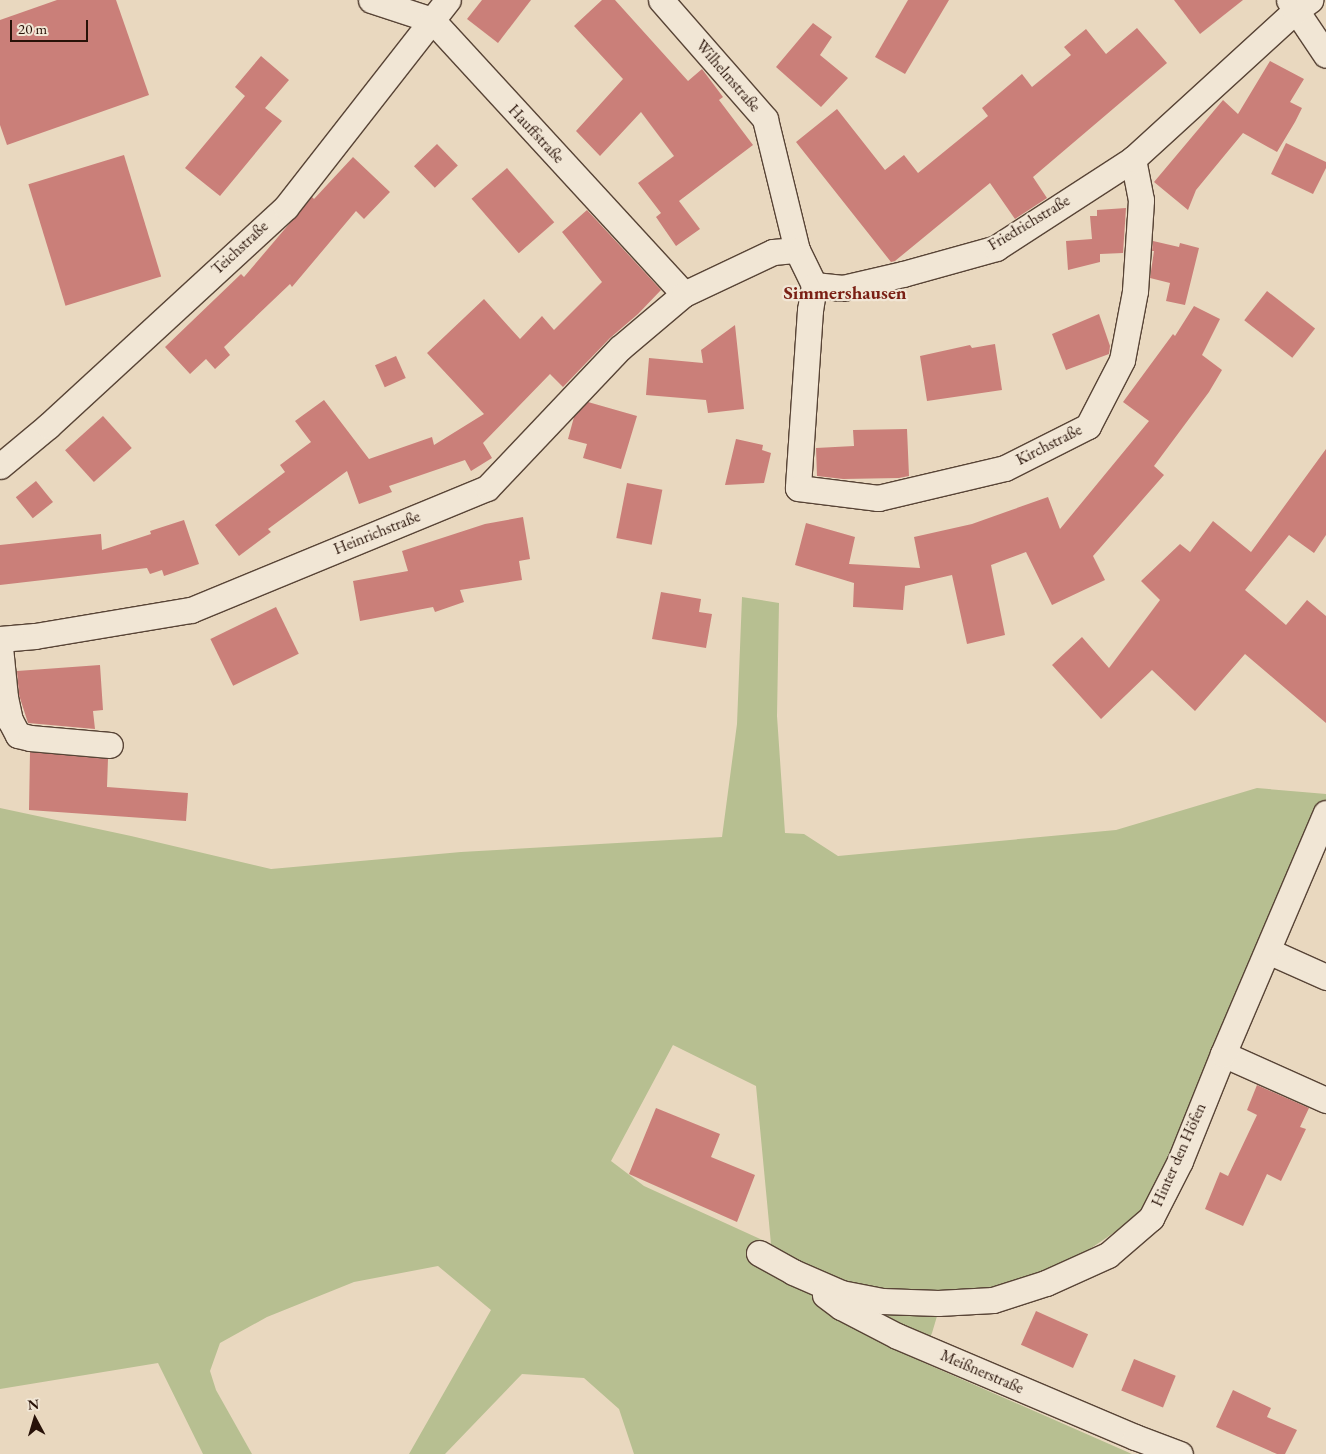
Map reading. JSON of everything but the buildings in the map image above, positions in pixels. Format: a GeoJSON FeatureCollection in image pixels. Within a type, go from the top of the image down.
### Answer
{"type":"FeatureCollection","features":[{"type":"Feature","properties":{"kind":"street","name":"Hauffstraße"},"geometry":{"type":"LineString","coordinates":[[371,0],[432,20],[684,294]]}},
{"type":"Feature","properties":{"kind":"street","name":"Teichstraße"},"geometry":{"type":"LineString","coordinates":[[0,466],[48,426],[286,206],[448,0]]}},
{"type":"Feature","properties":{"kind":"street","name":"Wilhelmstraße"},"geometry":{"type":"LineString","coordinates":[[661,0],[765,119],[796,250]]}},
{"type":"Feature","properties":{"kind":"street"},"geometry":{"type":"LineString","coordinates":[[1298,4],[1326,55]]}},
{"type":"Feature","properties":{"kind":"street","name":"Friedrichstraße"},"geometry":{"type":"LineString","coordinates":[[814,285],[843,288],[903,274],[996,248],[1133,158],[1298,4]]}},
{"type":"Feature","properties":{"kind":"street","name":"Kirchstraße"},"geometry":{"type":"LineString","coordinates":[[814,285],[810,310],[798,488],[878,498],[1005,468],[1088,426],[1122,360],[1135,291],[1141,200],[1133,158]]}},
{"type":"Feature","properties":{"kind":"street"},"geometry":{"type":"LineString","coordinates":[[684,294],[773,252],[796,250],[814,285]]}},
{"type":"Feature","properties":{"kind":"street","name":"Heinrichstraße"},"geometry":{"type":"LineString","coordinates":[[0,639],[35,636],[191,610],[487,488],[620,348],[684,294]]}},
{"type":"Feature","properties":{"kind":"street"},"geometry":{"type":"LineString","coordinates":[[0,647],[5,698],[10,720],[18,735],[30,738],[110,745]]}},
{"type":"Feature","properties":{"kind":"street","name":"Hinter den Höfen"},"geometry":{"type":"LineString","coordinates":[[759,1253],[793,1272],[841,1293],[882,1301],[938,1303],[993,1300],[1046,1283],[1108,1254],[1151,1218],[1180,1161],[1223,1054],[1326,813]]}},
{"type":"Feature","properties":{"kind":"street"},"geometry":{"type":"LineString","coordinates":[[1268,951],[1326,977]]}},
{"type":"Feature","properties":{"kind":"street"},"geometry":{"type":"LineString","coordinates":[[1223,1054],[1326,1100]]}},
{"type":"Feature","properties":{"kind":"street","name":"Meißnerstraße"},"geometry":{"type":"LineString","coordinates":[[793,1272],[841,1306],[897,1336],[1135,1437],[1180,1454]]}},
{"type":"Feature","properties":{"kind":"green space"},"geometry":{"type":"Polygon","coordinates":[[[742,597],[779,603],[777,716],[785,833],[804,834],[838,856],[1116,830],[1257,788],[1326,794],[1326,808],[1154,1194],[1137,1217],[1075,1259],[1003,1293],[943,1296],[932,1333],[920,1361],[1132,1454],[634,1454],[619,1409],[584,1378],[522,1374],[445,1454],[409,1454],[491,1310],[438,1266],[354,1282],[267,1317],[220,1343],[210,1371],[216,1390],[252,1454],[203,1454],[158,1363],[0,1389],[0,808],[271,869],[461,852],[722,837],[737,724],[742,597]],[[673,1045],[611,1161],[644,1186],[771,1244],[756,1086],[673,1045]]]}},
{"type":"Feature","properties":{"kind":"district","name":"Simmershausen"},"geometry":{"type":"Point","coordinates":[845,293]}}]}
